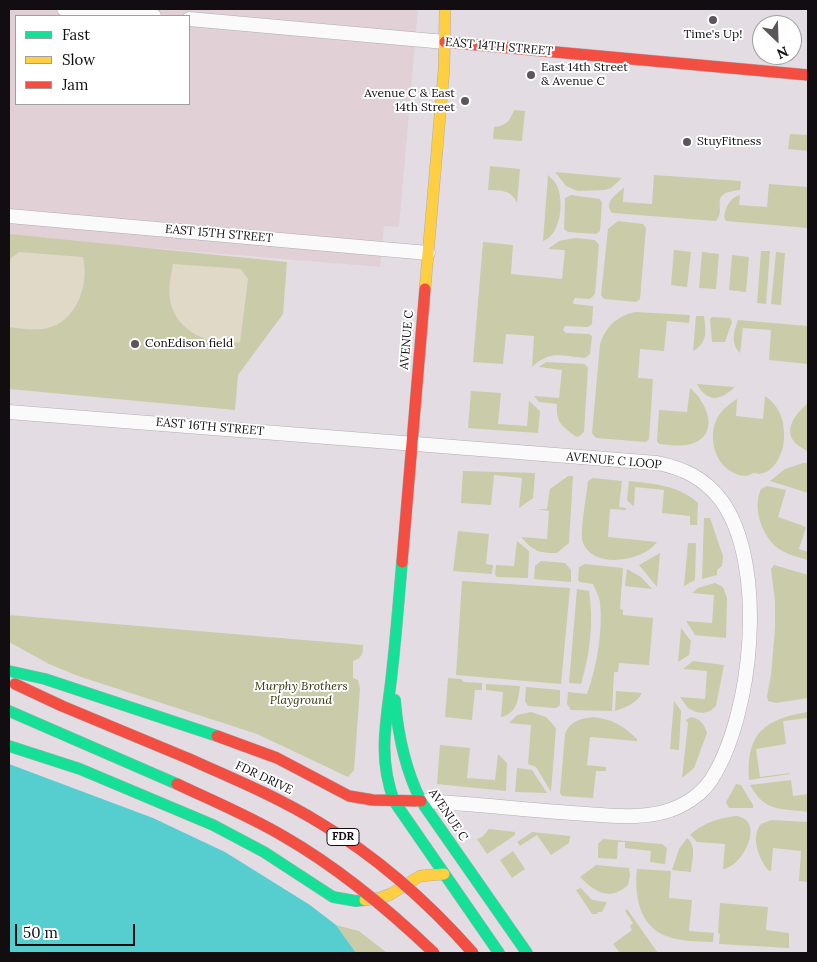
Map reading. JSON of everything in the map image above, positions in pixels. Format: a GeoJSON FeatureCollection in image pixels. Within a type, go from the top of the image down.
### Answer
{"type":"FeatureCollection","features":[{"type":"Feature","properties":{"kind":"main road","name":"AVENUE C"},"geometry":{"type":"LineString","coordinates":[[446,9],[444,69],[392,674],[386,707],[384,742],[387,783],[394,801],[499,953]]}},
{"type":"Feature","properties":{"kind":"main road","name":"EAST 14TH STREET"},"geometry":{"type":"LineString","coordinates":[[445,42],[808,75]]}},
{"type":"Feature","properties":{"kind":"main road"},"geometry":{"type":"LineString","coordinates":[[9,671],[45,680],[252,748],[284,761],[349,796],[373,800],[421,800]]}},
{"type":"Feature","properties":{"kind":"main road","name":"AVENUE C"},"geometry":{"type":"LineString","coordinates":[[392,674],[399,733],[406,766],[413,784],[421,800],[527,953]]}},
{"type":"Feature","properties":{"kind":"main road","name":"FDR DRIVE"},"geometry":{"type":"LineString","coordinates":[[9,681],[62,706],[187,758],[296,808],[360,849],[408,887],[474,953]]}},
{"type":"Feature","properties":{"kind":"main road","name":"FDR"},"geometry":{"type":"LineString","coordinates":[[9,711],[177,784],[260,823],[323,860],[390,911],[434,953]]}},
{"type":"Feature","properties":{"kind":"main road"},"geometry":{"type":"LineString","coordinates":[[9,746],[88,772],[213,825],[264,852],[333,896],[356,901],[380,898],[391,894],[420,876],[444,874]]}},
{"type":"Feature","properties":{"kind":"street"},"geometry":{"type":"LineString","coordinates":[[64,9],[141,15]]}},
{"type":"Feature","properties":{"kind":"street","name":"EAST 14TH STREET"},"geometry":{"type":"LineString","coordinates":[[190,19],[445,42]]}},
{"type":"Feature","properties":{"kind":"street","name":"EAST 15TH STREET"},"geometry":{"type":"LineString","coordinates":[[9,216],[428,253]]}},
{"type":"Feature","properties":{"kind":"street","name":"EAST 16TH STREET"},"geometry":{"type":"LineString","coordinates":[[9,412],[412,445]]}},
{"type":"Feature","properties":{"kind":"street","name":"AVENUE C LOOP"},"geometry":{"type":"LineString","coordinates":[[412,445],[657,463],[677,467],[690,473],[707,485],[721,500],[738,534],[747,576],[750,640],[733,732],[720,763],[711,781],[696,796],[679,806],[660,813],[620,816],[421,800]]}},
{"type":"Feature","properties":{"kind":"shaded area"},"geometry":{"type":"Polygon","coordinates":[[[9,9],[418,9],[399,227],[384,226],[380,267],[9,236],[9,9]]]}},
{"type":"Feature","properties":{"kind":"green space"},"geometry":{"type":"Polygon","coordinates":[[[514,110],[525,111],[522,141],[493,139],[494,127],[507,122],[514,110]]]}},
{"type":"Feature","properties":{"kind":"green space"},"geometry":{"type":"Polygon","coordinates":[[[790,134],[808,135],[808,151],[788,149],[790,134]]]}},
{"type":"Feature","properties":{"kind":"green space"},"geometry":{"type":"Polygon","coordinates":[[[490,166],[520,169],[517,203],[515,198],[509,193],[488,190],[490,166]]]}},
{"type":"Feature","properties":{"kind":"green space"},"geometry":{"type":"Polygon","coordinates":[[[555,172],[622,178],[611,188],[605,190],[578,191],[566,186],[555,172]]]}},
{"type":"Feature","properties":{"kind":"green space"},"geometry":{"type":"Polygon","coordinates":[[[548,175],[559,191],[561,207],[554,232],[543,241],[548,175]]]}},
{"type":"Feature","properties":{"kind":"green space"},"geometry":{"type":"Polygon","coordinates":[[[654,175],[741,181],[740,190],[724,194],[721,198],[719,216],[716,221],[612,213],[609,205],[610,202],[624,187],[623,202],[652,204],[654,175]]]}},
{"type":"Feature","properties":{"kind":"green space"},"geometry":{"type":"Polygon","coordinates":[[[769,184],[808,187],[808,228],[726,221],[724,217],[729,203],[733,198],[740,195],[739,205],[767,207],[769,184]]]}},
{"type":"Feature","properties":{"kind":"green space"},"geometry":{"type":"Polygon","coordinates":[[[571,195],[600,199],[602,203],[600,231],[596,234],[568,232],[564,229],[565,198],[571,195]]]}},
{"type":"Feature","properties":{"kind":"green space"},"geometry":{"type":"Polygon","coordinates":[[[618,221],[643,224],[646,228],[640,299],[636,302],[604,299],[601,295],[608,229],[618,221]]]}},
{"type":"Feature","properties":{"kind":"green space","name":"ConEdison field"},"geometry":{"type":"Polygon","coordinates":[[[9,234],[287,262],[283,314],[238,375],[235,410],[9,389],[9,234]]]}},
{"type":"Feature","properties":{"kind":"green space"},"geometry":{"type":"Polygon","coordinates":[[[575,238],[595,240],[599,245],[595,294],[590,299],[575,298],[573,302],[574,304],[593,306],[592,324],[588,327],[565,326],[563,330],[566,333],[589,334],[592,336],[590,354],[585,358],[563,355],[551,356],[532,367],[534,336],[506,334],[503,364],[473,362],[483,242],[513,245],[511,274],[562,279],[565,250],[548,249],[559,241],[575,238]]]}},
{"type":"Feature","properties":{"kind":"green space"},"geometry":{"type":"Polygon","coordinates":[[[674,250],[691,252],[687,287],[671,285],[674,250]]]}},
{"type":"Feature","properties":{"kind":"green space"},"geometry":{"type":"Polygon","coordinates":[[[761,251],[770,251],[766,304],[757,303],[761,251]]]}},
{"type":"Feature","properties":{"kind":"green space"},"geometry":{"type":"Polygon","coordinates":[[[702,252],[719,254],[716,289],[699,288],[702,252]]]}},
{"type":"Feature","properties":{"kind":"green space"},"geometry":{"type":"Polygon","coordinates":[[[776,252],[785,253],[781,305],[771,304],[776,252]]]}},
{"type":"Feature","properties":{"kind":"green space"},"geometry":{"type":"Polygon","coordinates":[[[732,255],[749,257],[746,292],[729,290],[732,255]]]}},
{"type":"Feature","properties":{"kind":"green space"},"geometry":{"type":"Polygon","coordinates":[[[635,312],[690,315],[689,323],[667,321],[664,351],[640,349],[638,378],[653,379],[649,439],[646,442],[596,438],[592,433],[600,344],[605,332],[613,323],[623,316],[635,312]]]}},
{"type":"Feature","properties":{"kind":"green space"},"geometry":{"type":"Polygon","coordinates":[[[696,316],[704,316],[705,336],[698,348],[693,351],[696,316]]]}},
{"type":"Feature","properties":{"kind":"green space"},"geometry":{"type":"Polygon","coordinates":[[[712,317],[730,318],[732,322],[725,342],[712,342],[710,319],[712,317]]]}},
{"type":"Feature","properties":{"kind":"green space"},"geometry":{"type":"Polygon","coordinates":[[[738,320],[808,326],[808,364],[769,360],[771,330],[743,328],[740,353],[734,341],[738,320]]]}},
{"type":"Feature","properties":{"kind":"green space"},"geometry":{"type":"Polygon","coordinates":[[[546,362],[585,364],[588,368],[584,432],[578,437],[560,423],[557,415],[557,404],[539,402],[534,396],[559,398],[562,370],[539,367],[546,362]]]}},
{"type":"Feature","properties":{"kind":"green space"},"geometry":{"type":"Polygon","coordinates":[[[697,384],[735,387],[725,395],[715,398],[706,395],[697,384]]]}},
{"type":"Feature","properties":{"kind":"green space"},"geometry":{"type":"Polygon","coordinates":[[[690,388],[702,401],[706,409],[708,426],[706,433],[700,440],[687,445],[659,444],[657,441],[659,410],[687,412],[690,388]]]}},
{"type":"Feature","properties":{"kind":"green space"},"geometry":{"type":"Polygon","coordinates":[[[471,391],[501,393],[498,424],[527,426],[529,401],[540,411],[538,433],[468,428],[471,391]]]}},
{"type":"Feature","properties":{"kind":"green space"},"geometry":{"type":"Polygon","coordinates":[[[765,396],[774,404],[782,418],[784,441],[781,453],[775,465],[765,473],[754,473],[748,476],[738,474],[725,467],[717,456],[713,442],[715,423],[727,406],[737,399],[736,416],[763,419],[765,396]]]}},
{"type":"Feature","properties":{"kind":"green space"},"geometry":{"type":"Polygon","coordinates":[[[808,403],[808,451],[793,441],[790,428],[796,415],[808,403]]]}},
{"type":"Feature","properties":{"kind":"green space"},"geometry":{"type":"Polygon","coordinates":[[[808,463],[808,493],[770,481],[785,469],[808,463]]]}},
{"type":"Feature","properties":{"kind":"green space"},"geometry":{"type":"Polygon","coordinates":[[[463,471],[535,473],[533,498],[519,508],[522,478],[494,475],[491,505],[461,503],[463,471]]]}},
{"type":"Feature","properties":{"kind":"green space"},"geometry":{"type":"Polygon","coordinates":[[[568,476],[573,476],[569,543],[557,553],[536,550],[521,537],[547,539],[549,511],[537,509],[547,509],[550,489],[568,476]]]}},
{"type":"Feature","properties":{"kind":"green space"},"geometry":{"type":"Polygon","coordinates":[[[593,478],[622,481],[619,507],[626,508],[626,510],[610,509],[608,537],[657,542],[651,549],[631,558],[619,560],[597,557],[589,551],[583,543],[582,531],[588,481],[593,478]]]}},
{"type":"Feature","properties":{"kind":"green space"},"geometry":{"type":"Polygon","coordinates":[[[629,481],[666,486],[691,497],[698,503],[697,525],[690,525],[690,516],[662,513],[664,490],[635,487],[634,506],[632,505],[627,500],[629,481]]]}},
{"type":"Feature","properties":{"kind":"green space"},"geometry":{"type":"Polygon","coordinates":[[[767,486],[786,490],[778,517],[806,527],[799,549],[808,552],[808,560],[779,549],[763,530],[758,513],[758,497],[761,489],[767,486]]]}},
{"type":"Feature","properties":{"kind":"green space"},"geometry":{"type":"Polygon","coordinates":[[[704,518],[710,518],[723,556],[722,566],[717,570],[717,575],[702,579],[704,518]]]}},
{"type":"Feature","properties":{"kind":"green space"},"geometry":{"type":"Polygon","coordinates":[[[458,531],[489,534],[486,564],[493,565],[492,574],[453,571],[458,531]]]}},
{"type":"Feature","properties":{"kind":"green space"},"geometry":{"type":"Polygon","coordinates":[[[517,541],[529,551],[528,578],[497,577],[495,575],[496,565],[514,566],[517,541]]]}},
{"type":"Feature","properties":{"kind":"green space"},"geometry":{"type":"Polygon","coordinates":[[[688,543],[696,543],[695,580],[684,586],[688,543]]]}},
{"type":"Feature","properties":{"kind":"green space"},"geometry":{"type":"Polygon","coordinates":[[[660,553],[657,587],[639,565],[660,553]]]}},
{"type":"Feature","properties":{"kind":"green space"},"geometry":{"type":"Polygon","coordinates":[[[541,561],[565,563],[571,570],[571,582],[534,579],[535,566],[541,561]]]}},
{"type":"Feature","properties":{"kind":"green space"},"geometry":{"type":"Polygon","coordinates":[[[585,564],[623,568],[620,609],[623,610],[623,615],[653,618],[649,665],[619,663],[618,672],[614,672],[612,711],[571,710],[567,704],[568,692],[587,694],[594,672],[601,625],[599,600],[593,584],[578,580],[579,567],[585,564]]]}},
{"type":"Feature","properties":{"kind":"green space"},"geometry":{"type":"Polygon","coordinates":[[[774,565],[808,575],[808,698],[776,703],[768,701],[767,696],[771,675],[775,628],[775,602],[771,569],[774,565]]]}},
{"type":"Feature","properties":{"kind":"green space"},"geometry":{"type":"Polygon","coordinates":[[[627,569],[641,577],[652,589],[625,586],[627,569]]]}},
{"type":"Feature","properties":{"kind":"green space"},"geometry":{"type":"Polygon","coordinates":[[[462,581],[570,588],[561,684],[456,675],[462,581]]]}},
{"type":"Feature","properties":{"kind":"green space"},"geometry":{"type":"Polygon","coordinates":[[[715,583],[723,587],[727,598],[726,638],[695,635],[686,621],[712,623],[714,595],[692,593],[698,588],[715,583]]]}},
{"type":"Feature","properties":{"kind":"green space"},"geometry":{"type":"Polygon","coordinates":[[[577,589],[589,591],[591,614],[589,649],[581,684],[569,683],[577,589]]]}},
{"type":"Feature","properties":{"kind":"green space","name":"Murphy Brothers Playground"},"geometry":{"type":"Polygon","coordinates":[[[9,615],[363,645],[361,655],[353,661],[353,678],[358,680],[360,689],[354,770],[348,777],[257,734],[78,676],[49,664],[9,642],[9,615]]]}},
{"type":"Feature","properties":{"kind":"green space"},"geometry":{"type":"Polygon","coordinates":[[[681,628],[691,641],[689,655],[678,662],[681,628]]]}},
{"type":"Feature","properties":{"kind":"green space"},"geometry":{"type":"Polygon","coordinates":[[[693,661],[724,665],[716,706],[710,711],[703,713],[688,708],[680,697],[705,699],[707,671],[683,669],[693,661]]]}},
{"type":"Feature","properties":{"kind":"green space"},"geometry":{"type":"Polygon","coordinates":[[[448,678],[461,679],[464,682],[482,683],[482,690],[475,690],[472,720],[445,717],[448,678]]]}},
{"type":"Feature","properties":{"kind":"green space"},"geometry":{"type":"Polygon","coordinates":[[[486,684],[520,686],[516,706],[510,713],[501,717],[503,692],[486,690],[486,684]]]}},
{"type":"Feature","properties":{"kind":"green space"},"geometry":{"type":"Polygon","coordinates":[[[526,687],[560,690],[560,705],[556,708],[528,706],[525,701],[526,687]]]}},
{"type":"Feature","properties":{"kind":"green space"},"geometry":{"type":"Polygon","coordinates":[[[616,691],[642,693],[640,697],[627,707],[615,711],[616,691]]]}},
{"type":"Feature","properties":{"kind":"green space"},"geometry":{"type":"Polygon","coordinates":[[[674,701],[681,711],[679,750],[670,749],[674,701]]]}},
{"type":"Feature","properties":{"kind":"green space"},"geometry":{"type":"Polygon","coordinates":[[[531,712],[546,717],[556,728],[551,792],[536,767],[528,764],[531,725],[509,723],[517,715],[531,712]]]}},
{"type":"Feature","properties":{"kind":"green space"},"geometry":{"type":"Polygon","coordinates":[[[808,712],[808,718],[783,721],[786,744],[756,749],[760,777],[790,774],[749,780],[751,751],[761,731],[769,724],[780,719],[808,712]]]}},
{"type":"Feature","properties":{"kind":"green space"},"geometry":{"type":"Polygon","coordinates":[[[593,717],[617,724],[632,734],[637,741],[590,737],[587,765],[606,767],[606,771],[596,771],[593,798],[562,796],[560,793],[565,734],[576,721],[593,717]]]}},
{"type":"Feature","properties":{"kind":"green space"},"geometry":{"type":"Polygon","coordinates":[[[691,717],[702,722],[707,733],[694,768],[682,778],[688,723],[686,720],[691,717]]]}},
{"type":"Feature","properties":{"kind":"green space"},"geometry":{"type":"Polygon","coordinates":[[[440,745],[470,748],[467,778],[495,780],[498,754],[507,763],[506,791],[437,784],[440,745]]]}},
{"type":"Feature","properties":{"kind":"green space"},"geometry":{"type":"Polygon","coordinates":[[[517,768],[532,770],[547,793],[515,792],[517,768]]]}},
{"type":"Feature","properties":{"kind":"green space"},"geometry":{"type":"Polygon","coordinates":[[[791,780],[793,796],[808,794],[808,812],[774,808],[762,800],[750,785],[791,780]]]}},
{"type":"Feature","properties":{"kind":"green space"},"geometry":{"type":"Polygon","coordinates":[[[736,784],[741,785],[753,808],[729,808],[726,802],[736,784]]]}},
{"type":"Feature","properties":{"kind":"green space"},"geometry":{"type":"Polygon","coordinates":[[[736,816],[745,819],[750,826],[751,834],[744,853],[730,867],[723,869],[725,844],[697,842],[690,835],[700,827],[711,822],[736,816]]]}},
{"type":"Feature","properties":{"kind":"green space"},"geometry":{"type":"Polygon","coordinates":[[[771,820],[808,822],[808,882],[799,881],[801,851],[773,848],[771,871],[765,865],[757,848],[756,835],[761,824],[771,820]]]}},
{"type":"Feature","properties":{"kind":"green space"},"geometry":{"type":"Polygon","coordinates":[[[489,829],[515,832],[515,835],[487,854],[477,839],[482,837],[489,829]]]}},
{"type":"Feature","properties":{"kind":"green space"},"geometry":{"type":"Polygon","coordinates":[[[532,832],[570,836],[569,843],[551,855],[537,835],[520,846],[517,842],[532,832]]]}},
{"type":"Feature","properties":{"kind":"green space"},"geometry":{"type":"Polygon","coordinates":[[[687,838],[693,849],[691,872],[672,870],[679,849],[687,838]]]}},
{"type":"Feature","properties":{"kind":"green space"},"geometry":{"type":"Polygon","coordinates":[[[603,839],[662,844],[667,848],[665,864],[650,862],[651,851],[625,848],[625,842],[618,842],[617,859],[598,858],[598,844],[603,839]]]}},
{"type":"Feature","properties":{"kind":"green space"},"geometry":{"type":"Polygon","coordinates":[[[513,851],[525,869],[512,878],[500,860],[513,851]]]}},
{"type":"Feature","properties":{"kind":"green space"},"geometry":{"type":"Polygon","coordinates":[[[596,865],[629,868],[628,885],[615,893],[608,894],[597,891],[580,877],[596,865]]]}},
{"type":"Feature","properties":{"kind":"green space"},"geometry":{"type":"Polygon","coordinates":[[[637,869],[671,871],[669,898],[692,900],[689,931],[714,933],[713,942],[672,938],[657,931],[650,925],[640,908],[636,889],[637,869]]]}},
{"type":"Feature","properties":{"kind":"green space"},"geometry":{"type":"Polygon","coordinates":[[[581,888],[592,900],[607,902],[602,912],[592,914],[576,890],[581,888]]]}},
{"type":"Feature","properties":{"kind":"green space"},"geometry":{"type":"Polygon","coordinates":[[[720,903],[768,907],[766,930],[789,933],[789,948],[719,944],[720,903]]]}},
{"type":"Feature","properties":{"kind":"green space"},"geometry":{"type":"Polygon","coordinates":[[[627,909],[658,953],[620,953],[613,944],[632,930],[630,926],[633,923],[625,911],[627,909]]]}},
{"type":"Feature","properties":{"kind":"green space"},"geometry":{"type":"Polygon","coordinates":[[[336,925],[359,931],[387,953],[356,953],[336,925]]]}},
{"type":"Feature","properties":{"kind":"sand"},"geometry":{"type":"Polygon","coordinates":[[[19,252],[83,257],[85,276],[80,296],[71,313],[56,325],[39,329],[9,327],[10,259],[19,252]]]}},
{"type":"Feature","properties":{"kind":"sand"},"geometry":{"type":"Polygon","coordinates":[[[173,264],[241,269],[248,279],[240,342],[217,342],[206,339],[186,328],[179,320],[173,310],[169,295],[173,264]]]}},
{"type":"Feature","properties":{"kind":"water"},"geometry":{"type":"Polygon","coordinates":[[[9,764],[153,818],[225,852],[310,905],[336,925],[356,953],[9,953],[9,764]]]}},
{"type":"Feature","properties":{"kind":"traffic: fast"},"geometry":{"type":"LineString","coordinates":[[394,801],[386,768],[385,737],[402,562]]}},
{"type":"Feature","properties":{"kind":"traffic: fast"},"geometry":{"type":"LineString","coordinates":[[9,671],[45,679],[217,736]]}},
{"type":"Feature","properties":{"kind":"traffic: fast"},"geometry":{"type":"LineString","coordinates":[[395,700],[403,752],[421,801]]}},
{"type":"Feature","properties":{"kind":"traffic: fast"},"geometry":{"type":"LineString","coordinates":[[9,711],[177,784]]}},
{"type":"Feature","properties":{"kind":"traffic: fast"},"geometry":{"type":"LineString","coordinates":[[9,746],[80,769],[213,825],[264,852],[333,897],[356,901],[365,900]]}},
{"type":"Feature","properties":{"kind":"traffic: fast"},"geometry":{"type":"LineString","coordinates":[[394,801],[499,953]]}},
{"type":"Feature","properties":{"kind":"traffic: fast"},"geometry":{"type":"LineString","coordinates":[[421,801],[527,953]]}},
{"type":"Feature","properties":{"kind":"traffic: slow"},"geometry":{"type":"LineString","coordinates":[[425,289],[444,69],[445,9]]}},
{"type":"Feature","properties":{"kind":"traffic: slow"},"geometry":{"type":"LineString","coordinates":[[365,900],[391,894],[420,876],[444,874]]}},
{"type":"Feature","properties":{"kind":"traffic: jam"},"geometry":{"type":"LineString","coordinates":[[445,42],[808,75]]}},
{"type":"Feature","properties":{"kind":"traffic: jam"},"geometry":{"type":"LineString","coordinates":[[402,562],[425,289]]}},
{"type":"Feature","properties":{"kind":"traffic: jam"},"geometry":{"type":"LineString","coordinates":[[15,684],[62,706],[187,758]]}},
{"type":"Feature","properties":{"kind":"traffic: jam"},"geometry":{"type":"LineString","coordinates":[[217,736],[277,758],[349,796],[373,800],[421,801]]}},
{"type":"Feature","properties":{"kind":"traffic: jam"},"geometry":{"type":"LineString","coordinates":[[187,758],[271,796],[342,837],[402,882],[473,953]]}},
{"type":"Feature","properties":{"kind":"traffic: jam"},"geometry":{"type":"LineString","coordinates":[[177,784],[257,822],[304,848],[343,875],[381,905],[434,953]]}},
{"type":"Feature","properties":{"kind":"place","name":"Time's Up!"},"geometry":{"type":"Point","coordinates":[713,20]}},
{"type":"Feature","properties":{"kind":"place","name":"East 14th Street & Avenue C"},"geometry":{"type":"Point","coordinates":[531,75]}},
{"type":"Feature","properties":{"kind":"place","name":"Avenue C & East 14th Street"},"geometry":{"type":"Point","coordinates":[465,101]}},
{"type":"Feature","properties":{"kind":"place","name":"StuyFitness"},"geometry":{"type":"Point","coordinates":[687,142]}},
{"type":"Feature","properties":{"kind":"place","name":"ConEdison field"},"geometry":{"type":"Point","coordinates":[135,344]}}]}
